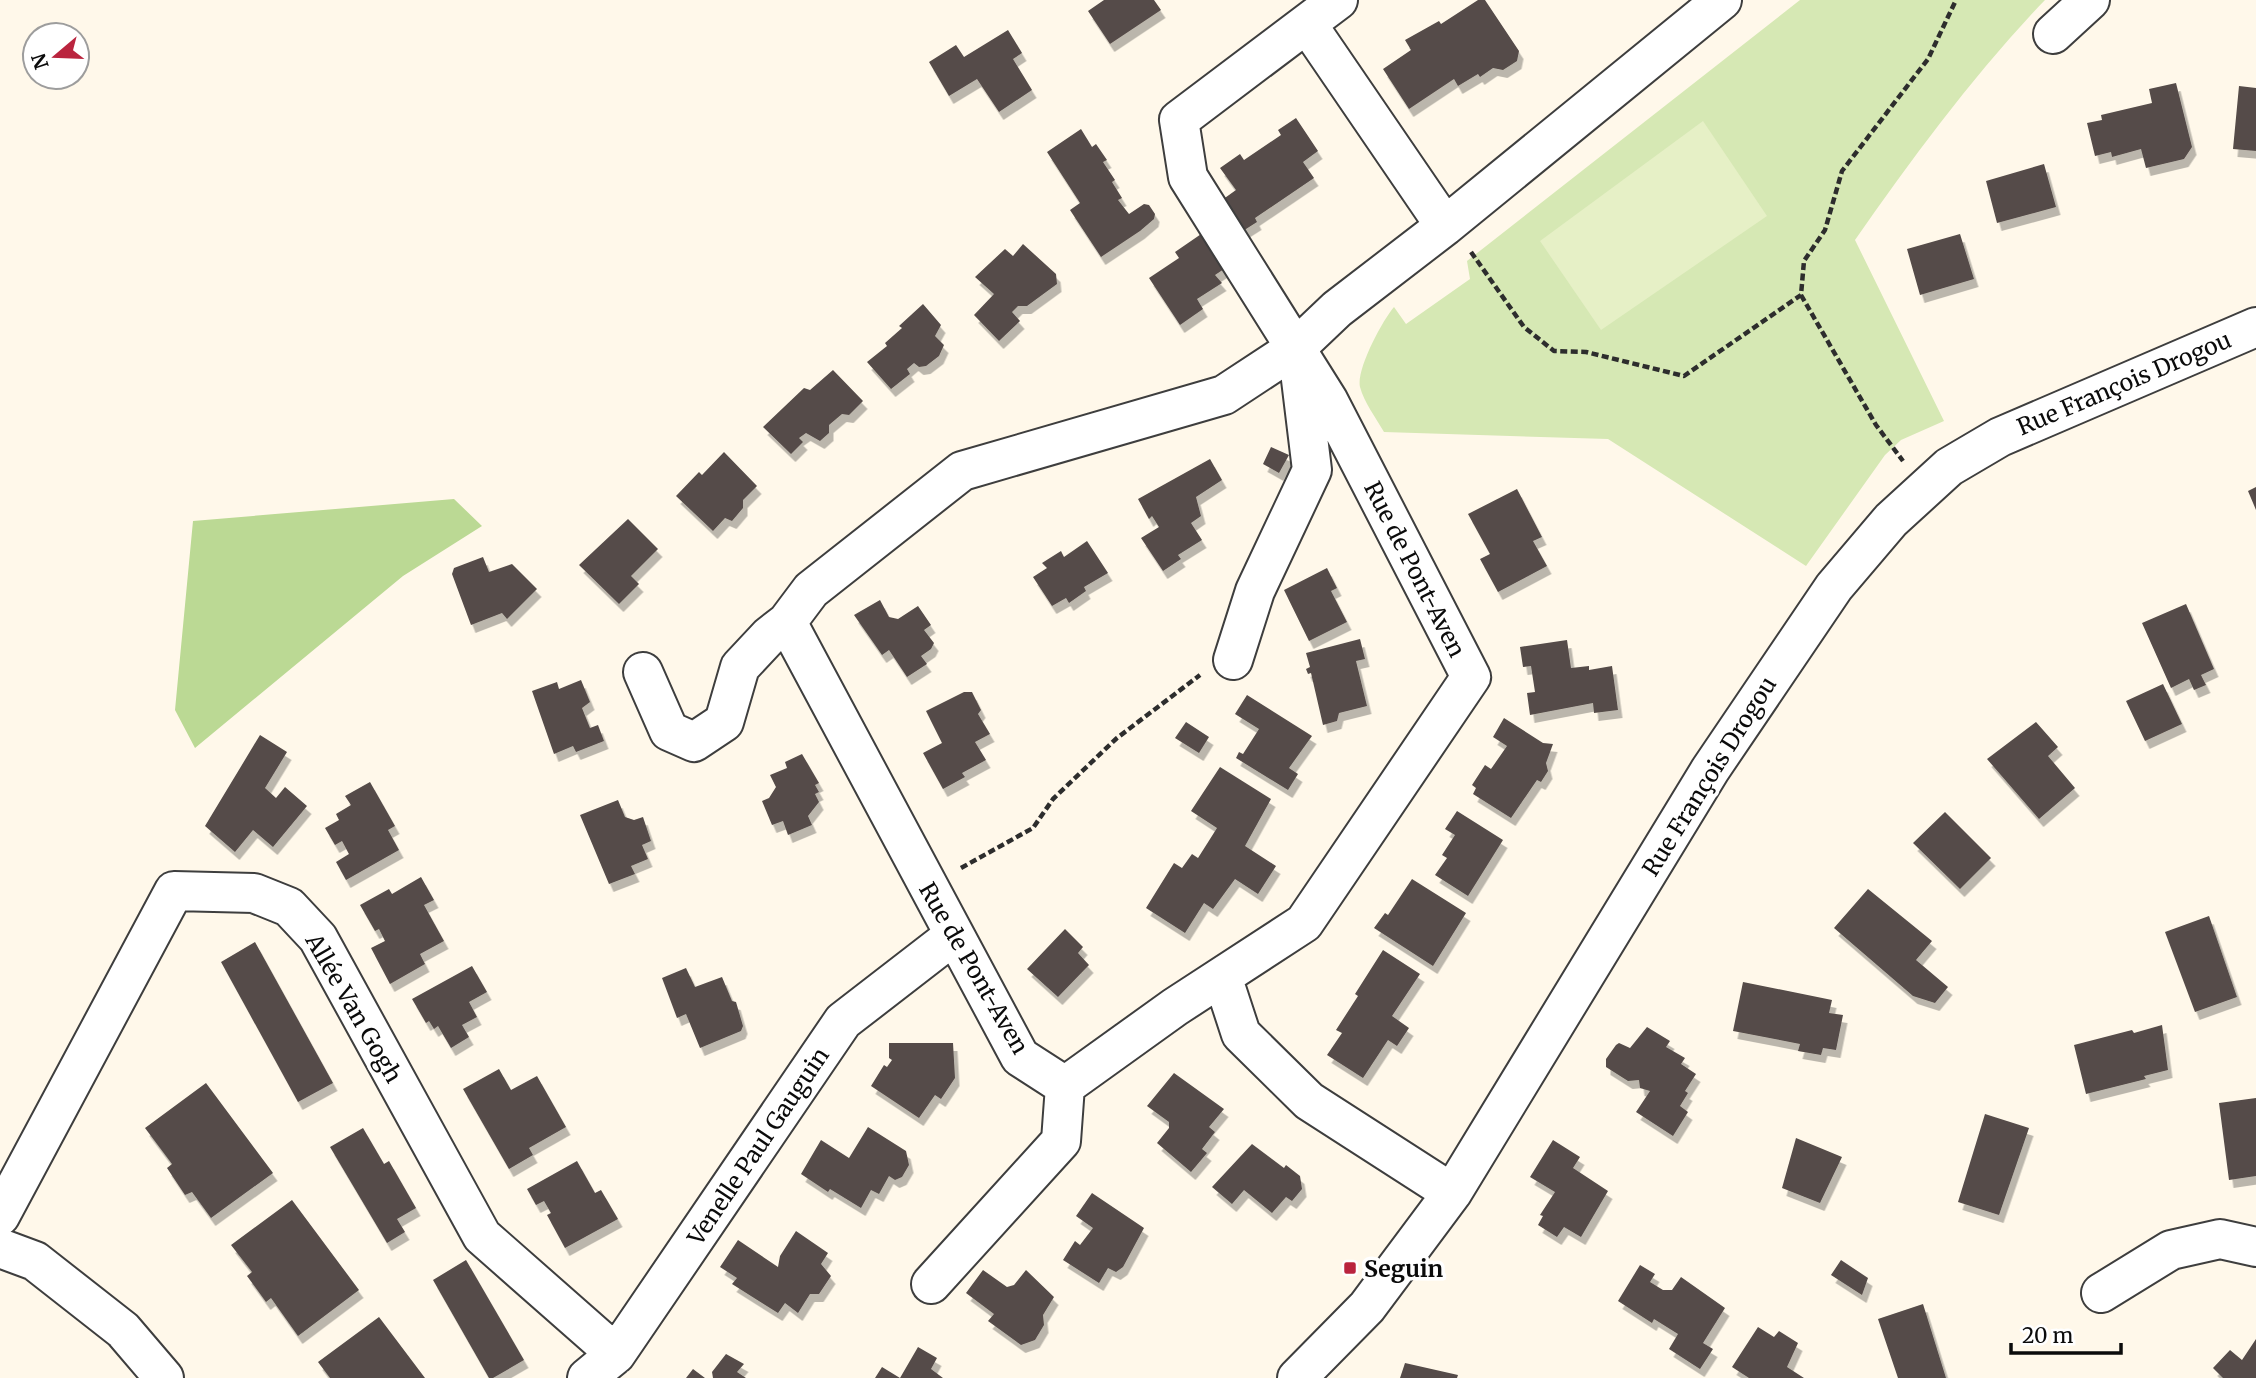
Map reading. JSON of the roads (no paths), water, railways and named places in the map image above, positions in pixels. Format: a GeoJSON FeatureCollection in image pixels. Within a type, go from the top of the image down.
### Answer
{"type":"FeatureCollection","features":[{"type":"Feature","properties":{"kind":"street"},"geometry":{"type":"LineString","coordinates":[[1234,655],[1255,591],[1312,470],[1297,347],[1188,177],[1179,120],[1338,0]]}},
{"type":"Feature","properties":{"kind":"street"},"geometry":{"type":"LineString","coordinates":[[643,672],[669,732],[694,742],[724,722],[740,667],[769,636],[787,622],[811,590],[962,471],[1224,395],[1297,347],[1337,309],[1447,224],[1723,0]]}},
{"type":"Feature","properties":{"kind":"street"},"geometry":{"type":"LineString","coordinates":[[2053,34],[2090,0]]}},
{"type":"Feature","properties":{"kind":"street"},"geometry":{"type":"LineString","coordinates":[[1307,24],[1447,224]]}},
{"type":"Feature","properties":{"kind":"street","name":"Rue François Drogou"},"geometry":{"type":"LineString","coordinates":[[1297,1378],[1367,1307],[1452,1193],[1710,770],[1834,587],[1891,520],[1949,467],[2000,437],[2256,327]]}},
{"type":"Feature","properties":{"kind":"street","name":"Rue de Pont-Aven"},"geometry":{"type":"LineString","coordinates":[[787,622],[927,888],[1020,1057],[1065,1086],[1175,1007],[1223,979],[1304,923],[1471,677],[1328,400],[1297,347]]}},
{"type":"Feature","properties":{"kind":"street","name":"Allée Van Gogh"},"geometry":{"type":"LineString","coordinates":[[0,1216],[174,891],[254,893],[289,907],[318,937],[482,1237],[616,1354]]}},
{"type":"Feature","properties":{"kind":"street","name":"Venelle Paul Gauguin"},"geometry":{"type":"LineString","coordinates":[[587,1378],[616,1354],[843,1021],[953,936]]}},
{"type":"Feature","properties":{"kind":"street"},"geometry":{"type":"LineString","coordinates":[[1223,979],[1241,1034],[1309,1101],[1452,1193]]}},
{"type":"Feature","properties":{"kind":"street"},"geometry":{"type":"LineString","coordinates":[[931,1284],[1061,1141],[1065,1086]]}},
{"type":"Feature","properties":{"kind":"street"},"geometry":{"type":"LineString","coordinates":[[2101,1293],[2171,1250],[2220,1239],[2256,1247]]}},
{"type":"Feature","properties":{"kind":"street"},"geometry":{"type":"LineString","coordinates":[[0,1248],[35,1261],[113,1323],[164,1378]]}},
{"type":"Feature","properties":{"kind":"place","name":"Seguin"},"geometry":{"type":"Point","coordinates":[1350,1268]}}]}
